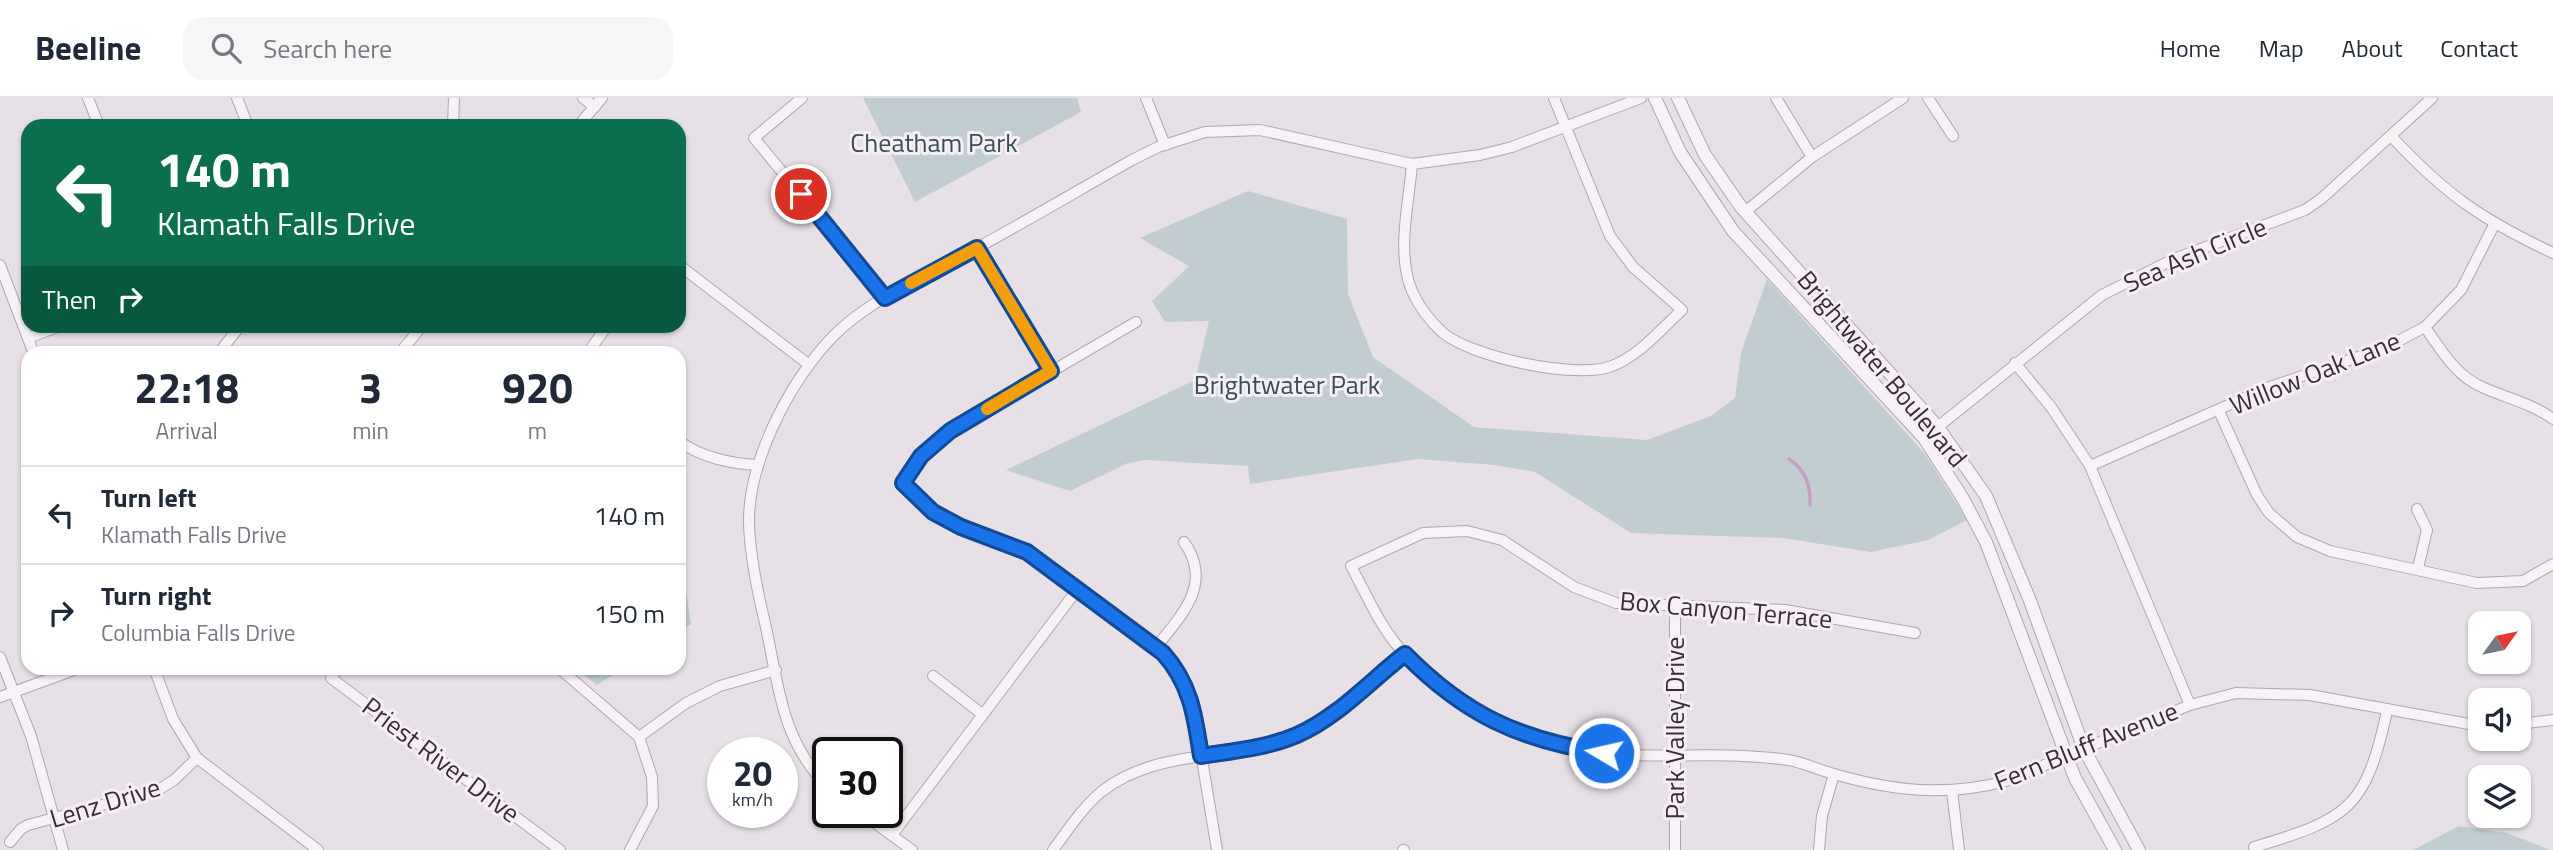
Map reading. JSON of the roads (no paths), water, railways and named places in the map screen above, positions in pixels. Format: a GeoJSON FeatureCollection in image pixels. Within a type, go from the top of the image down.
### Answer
{"type":"FeatureCollection","features":[{"type":"Feature","properties":{"kind":"street"},"geometry":{"type":"LineString","coordinates":[[88,98],[96,119]]}},
{"type":"Feature","properties":{"kind":"street"},"geometry":{"type":"LineString","coordinates":[[237,98],[245,119]]}},
{"type":"Feature","properties":{"kind":"street"},"geometry":{"type":"LineString","coordinates":[[453,119],[454,98]]}},
{"type":"Feature","properties":{"kind":"street"},"geometry":{"type":"LineString","coordinates":[[583,98],[598,102],[584,119]]}},
{"type":"Feature","properties":{"kind":"street"},"geometry":{"type":"LineString","coordinates":[[802,98],[754,138],[885,298]]}},
{"type":"Feature","properties":{"kind":"street"},"geometry":{"type":"LineString","coordinates":[[1146,98],[1165,145]]}},
{"type":"Feature","properties":{"kind":"street"},"geometry":{"type":"LineString","coordinates":[[1412,164],[1405,260],[1411,288],[1422,311],[1445,334],[1476,350],[1552,368],[1584,372],[1611,367],[1633,354],[1682,310],[1633,267],[1610,236],[1554,98]]}},
{"type":"Feature","properties":{"kind":"street"},"geometry":{"type":"LineString","coordinates":[[812,769],[790,733],[780,708],[776,670],[753,570],[749,521],[758,466],[777,421],[808,365],[843,327],[885,298],[1132,160],[1165,145],[1205,132],[1260,130],[1412,164],[1480,155],[1566,129],[1641,98]]}},
{"type":"Feature","properties":{"kind":"street","name":"Brightwater Boulevard"},"geometry":{"type":"LineString","coordinates":[[1655,98],[1680,152],[1733,232],[1924,438],[1986,542],[2075,778],[2115,850]]}},
{"type":"Feature","properties":{"kind":"street","name":"Brightwater Boulevard"},"geometry":{"type":"LineString","coordinates":[[1678,98],[1705,155],[1745,212],[1937,426],[1986,496],[2029,598],[2084,749],[2139,850]]}},
{"type":"Feature","properties":{"kind":"street"},"geometry":{"type":"LineString","coordinates":[[1776,98],[1812,157]]}},
{"type":"Feature","properties":{"kind":"street"},"geometry":{"type":"LineString","coordinates":[[1745,212],[1812,157],[1903,98]]}},
{"type":"Feature","properties":{"kind":"street"},"geometry":{"type":"LineString","coordinates":[[1928,98],[1953,136]]}},
{"type":"Feature","properties":{"kind":"street","name":"Sea Ash Circle"},"geometry":{"type":"LineString","coordinates":[[1924,438],[2102,295],[2174,259],[2305,210],[2392,137],[2432,98]]}},
{"type":"Feature","properties":{"kind":"street"},"geometry":{"type":"LineString","coordinates":[[2392,137],[2427,174],[2494,225],[2553,253]]}},
{"type":"Feature","properties":{"kind":"street","name":"Willow Oak Lane"},"geometry":{"type":"LineString","coordinates":[[2090,466],[2267,388],[2385,348],[2425,327],[2461,290],[2494,225]]}},
{"type":"Feature","properties":{"kind":"street"},"geometry":{"type":"LineString","coordinates":[[977,248],[1051,371]]}},
{"type":"Feature","properties":{"kind":"street"},"geometry":{"type":"LineString","coordinates":[[0,265],[5,293],[21,324]]}},
{"type":"Feature","properties":{"kind":"street"},"geometry":{"type":"LineString","coordinates":[[686,270],[808,365]]}},
{"type":"Feature","properties":{"kind":"street"},"geometry":{"type":"LineString","coordinates":[[1136,322],[950,431],[921,456],[903,483],[933,512],[961,527],[1027,552],[1156,647],[1175,666],[1187,685],[1217,850]]}},
{"type":"Feature","properties":{"kind":"street"},"geometry":{"type":"LineString","coordinates":[[2425,327],[2452,366],[2480,387],[2521,400],[2553,419]]}},
{"type":"Feature","properties":{"kind":"street"},"geometry":{"type":"LineString","coordinates":[[25,333],[31,346]]}},
{"type":"Feature","properties":{"kind":"street"},"geometry":{"type":"LineString","coordinates":[[28,338],[41,333]]}},
{"type":"Feature","properties":{"kind":"street"},"geometry":{"type":"LineString","coordinates":[[2015,363],[2051,407],[2090,466],[2190,705]]}},
{"type":"Feature","properties":{"kind":"street"},"geometry":{"type":"LineString","coordinates":[[2219,411],[2257,495],[2269,513],[2297,537],[2330,551],[2418,568],[2477,583],[2523,581],[2553,564]]}},
{"type":"Feature","properties":{"kind":"street"},"geometry":{"type":"LineString","coordinates":[[686,447],[722,459],[758,466]]}},
{"type":"Feature","properties":{"kind":"street"},"geometry":{"type":"LineString","coordinates":[[2417,509],[2427,530],[2418,568]]}},
{"type":"Feature","properties":{"kind":"street","name":"Box Canyon Terrace"},"geometry":{"type":"LineString","coordinates":[[1351,566],[1423,533],[1467,531],[1502,540],[1574,587],[1598,598],[1626,604],[1785,610],[1915,633]]}},
{"type":"Feature","properties":{"kind":"street"},"geometry":{"type":"LineString","coordinates":[[1156,647],[1179,620],[1195,585],[1196,563],[1184,542]]}},
{"type":"Feature","properties":{"kind":"street","name":"Fern Bluff Avenue"},"geometry":{"type":"LineString","coordinates":[[1351,566],[1381,622],[1405,654],[1446,693],[1518,734],[1551,744],[1604,753],[1742,755],[1790,760],[1833,774],[1906,791],[1952,791],[2006,781],[2190,705],[2223,695],[2257,692],[2319,696],[2387,711],[2468,724]]}},
{"type":"Feature","properties":{"kind":"street"},"geometry":{"type":"LineString","coordinates":[[892,835],[1077,590]]}},
{"type":"Feature","properties":{"kind":"street","name":"Park Valley Drive"},"geometry":{"type":"LineString","coordinates":[[1675,606],[1675,850]]}},
{"type":"Feature","properties":{"kind":"street"},"geometry":{"type":"LineString","coordinates":[[1053,850],[1086,807],[1112,783],[1142,767],[1264,745],[1304,731],[1349,701],[1405,654]]}},
{"type":"Feature","properties":{"kind":"street"},"geometry":{"type":"LineString","coordinates":[[0,657],[31,736],[63,850]]}},
{"type":"Feature","properties":{"kind":"street"},"geometry":{"type":"LineString","coordinates":[[639,737],[686,703],[720,686],[776,670]]}},
{"type":"Feature","properties":{"kind":"street"},"geometry":{"type":"LineString","coordinates":[[0,697],[60,675]]}},
{"type":"Feature","properties":{"kind":"street"},"geometry":{"type":"LineString","coordinates":[[157,675],[173,719],[197,758],[318,850]]}},
{"type":"Feature","properties":{"kind":"street","name":"Priest River Drive"},"geometry":{"type":"LineString","coordinates":[[333,675],[331,678],[560,850]]}},
{"type":"Feature","properties":{"kind":"street"},"geometry":{"type":"LineString","coordinates":[[567,675],[639,737],[652,777],[653,806],[630,850]]}},
{"type":"Feature","properties":{"kind":"street"},"geometry":{"type":"LineString","coordinates":[[933,676],[982,714]]}},
{"type":"Feature","properties":{"kind":"street"},"geometry":{"type":"LineString","coordinates":[[2254,847],[2329,820],[2355,800],[2371,774],[2387,711]]}},
{"type":"Feature","properties":{"kind":"street"},"geometry":{"type":"LineString","coordinates":[[2531,723],[2553,720]]}},
{"type":"Feature","properties":{"kind":"street","name":"Lenz Drive"},"geometry":{"type":"LineString","coordinates":[[10,842],[20,829],[158,790],[174,780],[197,758]]}},
{"type":"Feature","properties":{"kind":"street"},"geometry":{"type":"LineString","coordinates":[[1819,850],[1822,816],[1833,774]]}},
{"type":"Feature","properties":{"kind":"street"},"geometry":{"type":"LineString","coordinates":[[1952,791],[1959,850]]}},
{"type":"Feature","properties":{"kind":"street"},"geometry":{"type":"LineString","coordinates":[[882,828],[912,850]]}},
{"type":"Feature","properties":{"kind":"waterway"},"geometry":{"type":"LineString","coordinates":[[1789,459],[1800,468],[1806,479],[1810,491],[1810,505]]}},
{"type":"Feature","properties":{"kind":"park label","name":"Cheatham Park"},"geometry":{"type":"Point","coordinates":[934,143]}},
{"type":"Feature","properties":{"kind":"park label","name":"Brightwater Park"},"geometry":{"type":"Point","coordinates":[1287,385]}}]}
